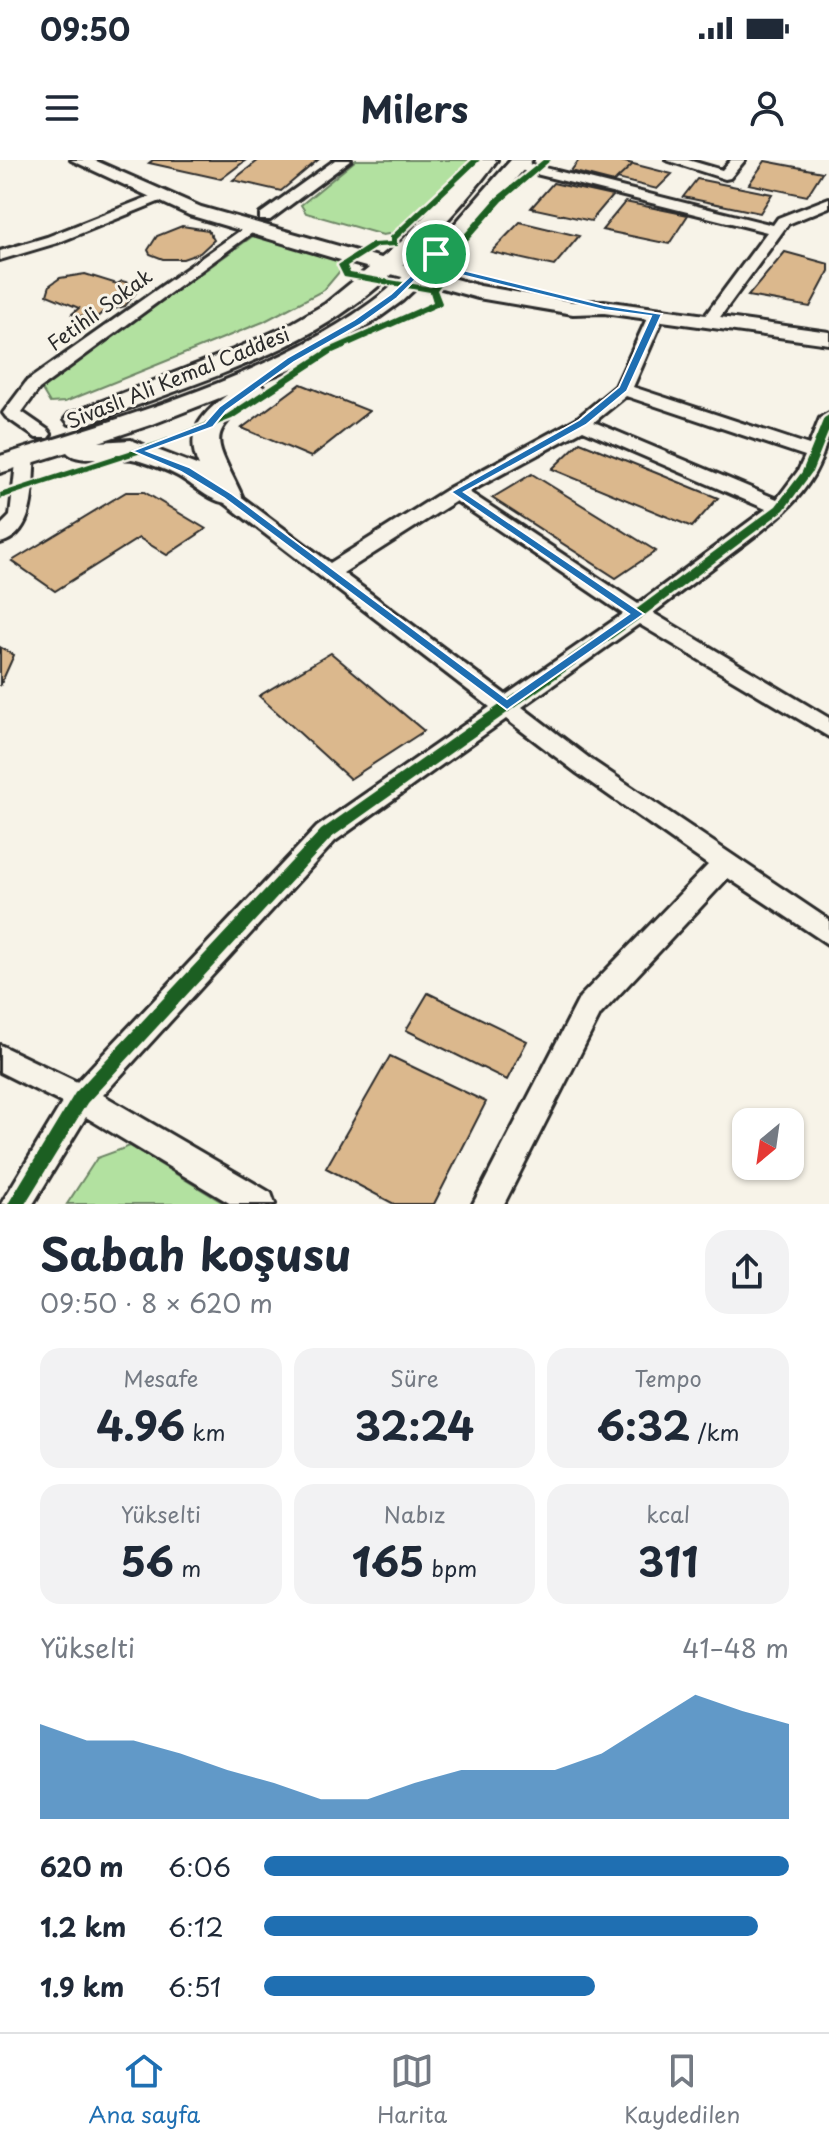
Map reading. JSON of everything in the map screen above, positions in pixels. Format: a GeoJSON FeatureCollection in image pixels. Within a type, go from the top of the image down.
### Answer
{"type":"FeatureCollection","features":[{"type":"Feature","properties":{"kind":"main road","name":"Sivaslı Ali Kemal Caddesi"},"geometry":{"type":"LineString","coordinates":[[0,465],[23,446],[295,331],[333,309],[391,261],[487,160]]}},
{"type":"Feature","properties":{"kind":"main road","name":"Sivaslı Ali Kemal Caddesi"},"geometry":{"type":"LineString","coordinates":[[23,446],[144,419],[291,360],[358,322],[394,296],[422,269],[519,163]]}},
{"type":"Feature","properties":{"kind":"main road"},"geometry":{"type":"LineString","coordinates":[[228,496],[212,469],[202,443],[204,431],[223,409],[291,360]]}},
{"type":"Feature","properties":{"kind":"main road"},"geometry":{"type":"LineString","coordinates":[[23,446],[131,448],[185,469],[228,496]]}},
{"type":"Feature","properties":{"kind":"street"},"geometry":{"type":"LineString","coordinates":[[80,160],[195,211],[258,222],[422,269],[491,294],[573,308],[604,307],[829,338]]}},
{"type":"Feature","properties":{"kind":"street"},"geometry":{"type":"LineString","coordinates":[[258,222],[344,160]]}},
{"type":"Feature","properties":{"kind":"street"},"geometry":{"type":"LineString","coordinates":[[673,160],[725,175],[738,160]]}},
{"type":"Feature","properties":{"kind":"street"},"geometry":{"type":"LineString","coordinates":[[519,163],[775,230]]}},
{"type":"Feature","properties":{"kind":"street"},"geometry":{"type":"LineString","coordinates":[[0,256],[52,240],[163,195]]}},
{"type":"Feature","properties":{"kind":"street"},"geometry":{"type":"LineString","coordinates":[[709,321],[783,221],[829,202]]}},
{"type":"Feature","properties":{"kind":"street","name":"Fetihli Sokak"},"geometry":{"type":"LineString","coordinates":[[23,446],[12,413],[33,385],[258,222]]}},
{"type":"Feature","properties":{"kind":"street"},"geometry":{"type":"LineString","coordinates":[[330,572],[456,492],[582,423],[623,389],[657,314]]}},
{"type":"Feature","properties":{"kind":"street"},"geometry":{"type":"LineString","coordinates":[[623,389],[817,468]]}},
{"type":"Feature","properties":{"kind":"street"},"geometry":{"type":"LineString","coordinates":[[16,1204],[81,1098],[326,834],[638,614],[780,508],[817,468],[829,418]]}},
{"type":"Feature","properties":{"kind":"street"},"geometry":{"type":"LineString","coordinates":[[582,423],[780,508]]}},
{"type":"Feature","properties":{"kind":"street"},"geometry":{"type":"LineString","coordinates":[[0,537],[19,518],[23,446]]}},
{"type":"Feature","properties":{"kind":"street"},"geometry":{"type":"LineString","coordinates":[[456,492],[638,614],[829,729]]}},
{"type":"Feature","properties":{"kind":"street"},"geometry":{"type":"LineString","coordinates":[[228,496],[585,767],[829,934]]}},
{"type":"Feature","properties":{"kind":"street"},"geometry":{"type":"LineString","coordinates":[[488,1204],[590,1006],[726,863]]}},
{"type":"Feature","properties":{"kind":"street"},"geometry":{"type":"LineString","coordinates":[[0,1058],[81,1098],[260,1204]]}},
{"type":"Feature","properties":{"kind":"green space"},"geometry":{"type":"Polygon","coordinates":[[[356,160],[475,160],[399,232],[383,235],[306,213],[301,205],[356,160]]]}},
{"type":"Feature","properties":{"kind":"green space"},"geometry":{"type":"Polygon","coordinates":[[[260,231],[325,251],[338,261],[340,271],[324,290],[263,322],[65,402],[50,403],[41,388],[260,231]]]}},
{"type":"Feature","properties":{"kind":"green space"},"geometry":{"type":"Polygon","coordinates":[[[130,1146],[225,1204],[67,1204],[97,1158],[130,1146]]]}},
{"type":"Feature","properties":{"kind":"building"},"geometry":{"type":"Polygon","coordinates":[[[153,160],[246,160],[221,179],[149,163],[153,160]]]}},
{"type":"Feature","properties":{"kind":"building"},"geometry":{"type":"Polygon","coordinates":[[[259,160],[318,160],[281,191],[233,180],[259,160]]]}},
{"type":"Feature","properties":{"kind":"building"},"geometry":{"type":"Polygon","coordinates":[[[579,160],[617,160],[633,164],[614,182],[571,171],[579,160]]]}},
{"type":"Feature","properties":{"kind":"building"},"geometry":{"type":"Polygon","coordinates":[[[765,161],[822,172],[807,196],[749,184],[765,161]]]}},
{"type":"Feature","properties":{"kind":"building"},"geometry":{"type":"Polygon","coordinates":[[[633,164],[672,174],[657,189],[617,179],[633,164]]]}},
{"type":"Feature","properties":{"kind":"building"},"geometry":{"type":"Polygon","coordinates":[[[697,179],[772,194],[760,213],[683,197],[697,179]]]}},
{"type":"Feature","properties":{"kind":"building"},"geometry":{"type":"Polygon","coordinates":[[[553,183],[612,196],[591,221],[531,208],[553,183]]]}},
{"type":"Feature","properties":{"kind":"building"},"geometry":{"type":"Polygon","coordinates":[[[625,202],[688,215],[669,244],[602,230],[625,202]]]}},
{"type":"Feature","properties":{"kind":"building"},"geometry":{"type":"Polygon","coordinates":[[[520,222],[579,236],[554,266],[491,252],[520,222]]]}},
{"type":"Feature","properties":{"kind":"building"},"geometry":{"type":"Polygon","coordinates":[[[182,226],[208,230],[214,240],[200,253],[183,259],[163,259],[150,254],[148,250],[157,236],[182,226]]]}},
{"type":"Feature","properties":{"kind":"building"},"geometry":{"type":"Polygon","coordinates":[[[785,252],[829,264],[829,271],[810,307],[748,296],[785,252]]]}},
{"type":"Feature","properties":{"kind":"building"},"geometry":{"type":"Polygon","coordinates":[[[85,274],[117,284],[122,281],[141,286],[125,306],[103,312],[94,320],[72,314],[79,308],[47,295],[50,285],[60,278],[85,274]]]}},
{"type":"Feature","properties":{"kind":"building"},"geometry":{"type":"Polygon","coordinates":[[[301,384],[369,411],[311,457],[242,428],[301,384]]]}},
{"type":"Feature","properties":{"kind":"building"},"geometry":{"type":"Polygon","coordinates":[[[580,442],[718,498],[692,527],[552,469],[580,442]]]}},
{"type":"Feature","properties":{"kind":"building"},"geometry":{"type":"Polygon","coordinates":[[[532,474],[656,551],[616,578],[492,498],[532,474]]]}},
{"type":"Feature","properties":{"kind":"building"},"geometry":{"type":"Polygon","coordinates":[[[126,492],[144,492],[206,529],[167,555],[139,538],[55,591],[12,561],[126,492]]]}},
{"type":"Feature","properties":{"kind":"building"},"geometry":{"type":"Polygon","coordinates":[[[0,647],[14,655],[0,686],[0,647]]]}},
{"type":"Feature","properties":{"kind":"building"},"geometry":{"type":"Polygon","coordinates":[[[331,653],[424,731],[350,779],[259,696],[331,653]]]}},
{"type":"Feature","properties":{"kind":"building"},"geometry":{"type":"Polygon","coordinates":[[[428,993],[527,1041],[507,1080],[406,1030],[428,993]]]}},
{"type":"Feature","properties":{"kind":"building"},"geometry":{"type":"Polygon","coordinates":[[[390,1056],[486,1102],[434,1204],[394,1204],[326,1168],[390,1056]]]}},
{"type":"Feature","properties":{"kind":"cycle path"},"geometry":{"type":"LineString","coordinates":[[433,290],[347,275],[342,265],[375,245],[394,244],[393,239],[476,160]]}},
{"type":"Feature","properties":{"kind":"cycle path"},"geometry":{"type":"LineString","coordinates":[[0,496],[163,443],[229,417],[330,351],[438,303],[433,290],[452,265],[449,257],[500,199],[547,160]]}},
{"type":"Feature","properties":{"kind":"cycle path"},"geometry":{"type":"LineString","coordinates":[[16,1204],[81,1098],[326,834],[638,614],[780,508],[807,472],[829,418]]}},
{"type":"Feature","properties":{"kind":"route"},"geometry":{"type":"LineString","coordinates":[[436,254],[449,257],[452,265],[449,269],[604,307],[657,314],[623,389],[582,423],[456,492],[638,614],[507,706],[228,496],[185,469],[137,451],[209,425],[223,409],[291,360],[358,322],[394,296],[436,254]]}}]}
